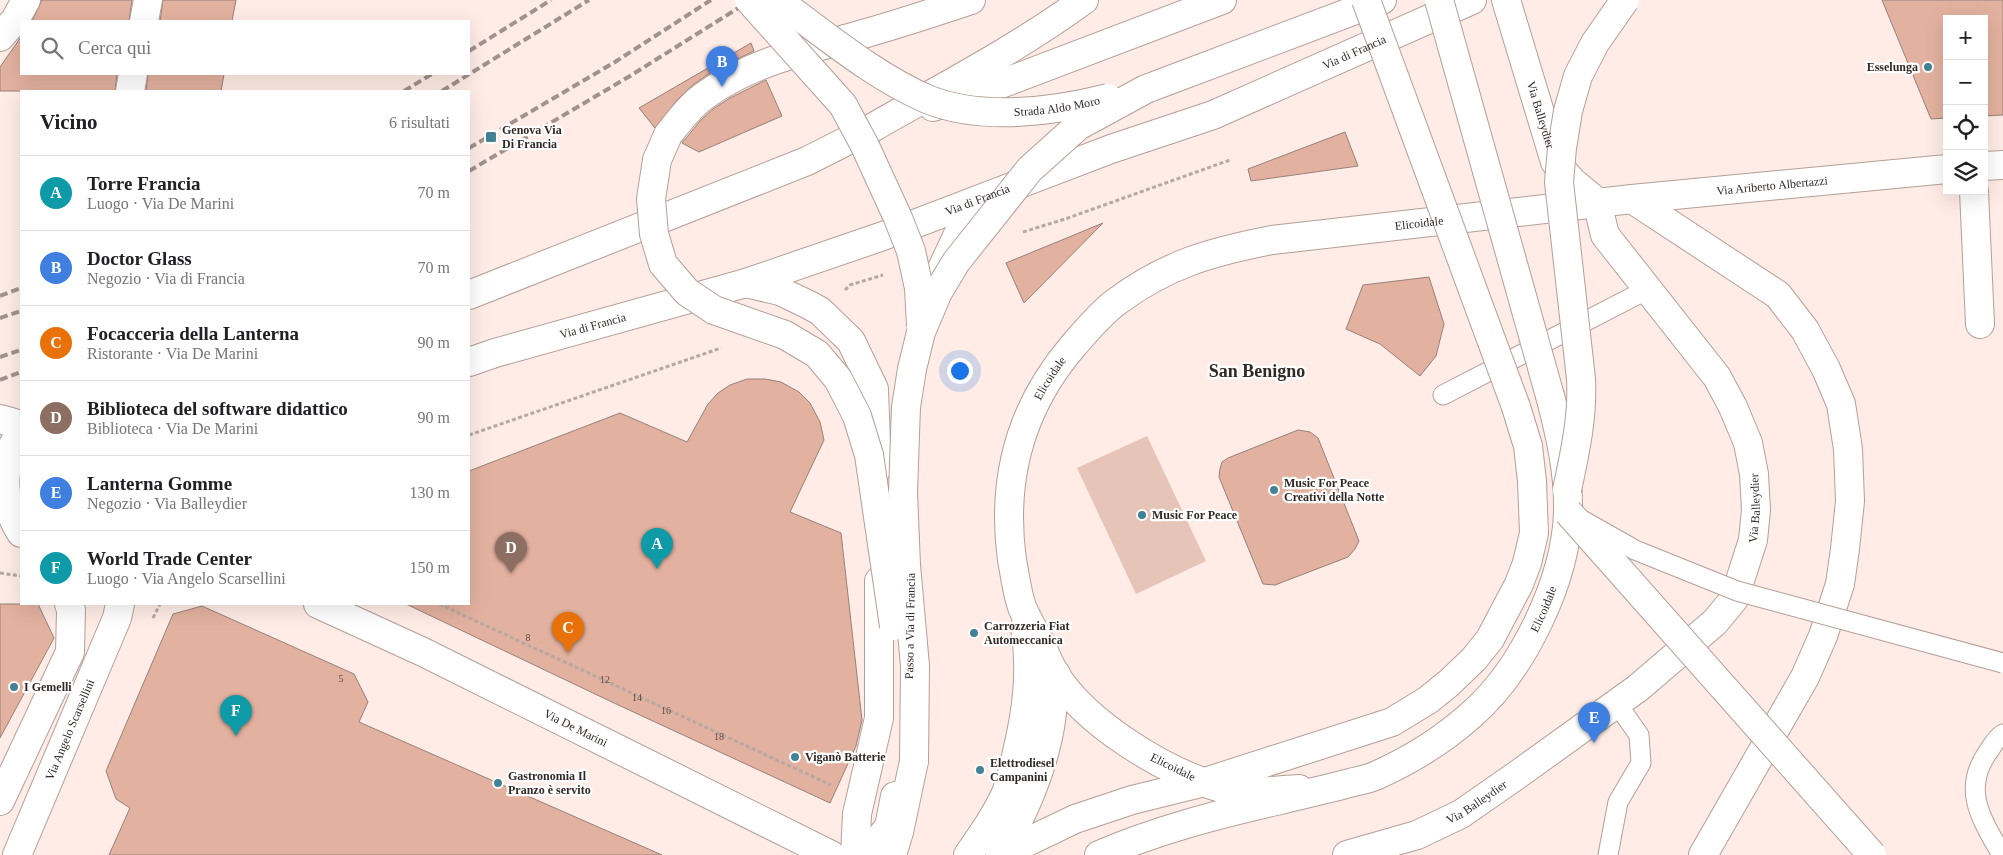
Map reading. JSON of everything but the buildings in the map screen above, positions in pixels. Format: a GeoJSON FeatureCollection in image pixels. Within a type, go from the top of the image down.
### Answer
{"type":"FeatureCollection","features":[{"type":"Feature","properties":{"kind":"main road"},"geometry":{"type":"LineString","coordinates":[[0,37],[15,20],[26,0]]}},
{"type":"Feature","properties":{"kind":"main road"},"geometry":{"type":"LineString","coordinates":[[144,20],[148,0]]}},
{"type":"Feature","properties":{"kind":"main road"},"geometry":{"type":"LineString","coordinates":[[749,0],[843,106],[866,146],[911,251],[919,288],[921,332]]}},
{"type":"Feature","properties":{"kind":"main road","name":"Strada Aldo Moro"},"geometry":{"type":"LineString","coordinates":[[777,0],[896,84],[928,99],[965,108],[994,112],[1069,108],[1146,89],[1382,0]]}},
{"type":"Feature","properties":{"kind":"main road"},"geometry":{"type":"LineString","coordinates":[[914,762],[869,455],[857,416],[838,379],[817,354],[785,335],[714,310],[687,292],[663,264],[654,234],[651,199],[657,160],[668,135],[702,97],[730,79],[798,52],[971,0]]}},
{"type":"Feature","properties":{"kind":"main road"},"geometry":{"type":"LineString","coordinates":[[470,295],[807,161],[872,128],[1015,46],[1084,0]]}},
{"type":"Feature","properties":{"kind":"main road"},"geometry":{"type":"LineString","coordinates":[[872,128],[977,93],[1222,0]]}},
{"type":"Feature","properties":{"kind":"main road"},"geometry":{"type":"LineString","coordinates":[[1205,782],[1392,722],[1428,700],[1474,659],[1490,639],[1519,584],[1527,563],[1534,533],[1532,481],[1526,438],[1366,0]]}},
{"type":"Feature","properties":{"kind":"main road","name":"Elicoidale"},"geometry":{"type":"LineString","coordinates":[[1100,855],[1179,825],[1374,777],[1423,750],[1457,727],[1494,692],[1532,634],[1545,608],[1565,543],[1568,501],[1562,440],[1439,0]]}},
{"type":"Feature","properties":{"kind":"main road","name":"Via di Francia"},"geometry":{"type":"LineString","coordinates":[[470,362],[746,283],[883,236],[1111,149],[1213,115],[1472,0]]}},
{"type":"Feature","properties":{"kind":"main road","name":"Via Balleydier"},"geometry":{"type":"LineString","coordinates":[[1347,855],[1417,835],[1461,814],[1617,704],[1715,622],[1734,599],[1754,540],[1756,510],[1754,474],[1748,443],[1733,407],[1717,377],[1605,235],[1597,202],[1573,182],[1555,162],[1506,0]]}},
{"type":"Feature","properties":{"kind":"main road"},"geometry":{"type":"LineString","coordinates":[[1625,0],[1595,43],[1578,76],[1568,111],[1562,148],[1559,182],[1581,379],[1582,406],[1568,501],[1872,855]]}},
{"type":"Feature","properties":{"kind":"main road"},"geometry":{"type":"LineString","coordinates":[[130,90],[134,75]]}},
{"type":"Feature","properties":{"kind":"main road"},"geometry":{"type":"LineString","coordinates":[[892,855],[899,832],[914,762],[915,666],[906,564],[903,492],[906,407],[921,332],[938,292],[956,262],[1030,169],[1078,126],[1146,89]]}},
{"type":"Feature","properties":{"kind":"main road"},"geometry":{"type":"LineString","coordinates":[[1988,166],[2003,165]]}},
{"type":"Feature","properties":{"kind":"main road","name":"Via Ariberto Albertazzi"},"geometry":{"type":"LineString","coordinates":[[1597,202],[1943,169]]}},
{"type":"Feature","properties":{"kind":"main road"},"geometry":{"type":"LineString","coordinates":[[1974,195],[1980,324]]}},
{"type":"Feature","properties":{"kind":"main road"},"geometry":{"type":"LineString","coordinates":[[1632,199],[1778,295],[1805,330],[1826,370],[1841,404],[1848,449],[1850,501],[1845,549],[1840,584],[1823,636],[1805,677],[1703,855]]}},
{"type":"Feature","properties":{"kind":"main road","name":"Passo a Via di Francia"},"geometry":{"type":"LineString","coordinates":[[865,855],[889,827],[909,721],[912,515],[924,307],[972,202]]}},
{"type":"Feature","properties":{"kind":"main road","name":"Elicoidale"},"geometry":{"type":"LineString","coordinates":[[1332,788],[1243,791],[1222,788],[1205,782],[1169,767],[1116,736],[1084,708],[1056,674],[1022,606],[1014,571],[1009,535],[1009,498],[1013,464],[1023,431],[1037,398],[1058,363],[1086,330],[1114,303],[1181,263],[1220,251],[1272,240],[1597,202]]}},
{"type":"Feature","properties":{"kind":"main road"},"geometry":{"type":"LineString","coordinates":[[746,283],[780,291],[820,311],[851,341],[874,389],[880,516],[879,718],[857,814],[856,855]]}},
{"type":"Feature","properties":{"kind":"main road"},"geometry":{"type":"LineString","coordinates":[[874,389],[920,387]]}},
{"type":"Feature","properties":{"kind":"main road"},"geometry":{"type":"LineString","coordinates":[[0,419],[20,425]]}},
{"type":"Feature","properties":{"kind":"main road"},"geometry":{"type":"LineString","coordinates":[[20,431],[12,441],[2,466],[0,482],[3,502],[12,521],[20,532]]}},
{"type":"Feature","properties":{"kind":"main road"},"geometry":{"type":"LineString","coordinates":[[0,801],[70,652],[71,610],[69,605]]}},
{"type":"Feature","properties":{"kind":"main road","name":"Via Angelo Scarsellini"},"geometry":{"type":"LineString","coordinates":[[17,855],[117,618],[120,605]]}},
{"type":"Feature","properties":{"kind":"main road","name":"Via De Marini"},"geometry":{"type":"LineString","coordinates":[[320,605],[423,652],[831,855]]}},
{"type":"Feature","properties":{"kind":"main road"},"geometry":{"type":"LineString","coordinates":[[968,855],[986,830],[1006,792],[1024,719],[1029,681],[1029,649],[1022,606]]}},
{"type":"Feature","properties":{"kind":"main road"},"geometry":{"type":"LineString","coordinates":[[1000,855],[1032,790],[1043,758],[1051,722],[1056,674]]}},
{"type":"Feature","properties":{"kind":"main road","name":"Elicoidale"},"geometry":{"type":"LineString","coordinates":[[1000,855],[1075,819],[1132,800],[1205,782]]}},
{"type":"Feature","properties":{"kind":"lane"},"geometry":{"type":"LineString","coordinates":[[1443,395],[1648,289]]}},
{"type":"Feature","properties":{"kind":"lane"},"geometry":{"type":"LineString","coordinates":[[1568,501],[1636,550],[1737,591],[2003,663]]}},
{"type":"Feature","properties":{"kind":"lane"},"geometry":{"type":"LineString","coordinates":[[1608,855],[1618,802],[1641,763],[1639,735],[1617,704]]}},
{"type":"Feature","properties":{"kind":"lane"},"geometry":{"type":"LineString","coordinates":[[2002,855],[1979,814],[1974,785],[1984,758],[1998,737],[2003,734]]}},
{"type":"Feature","properties":{"kind":"path"},"geometry":{"type":"LineString","coordinates":[[1020,232],[1065,219],[1230,160]]}},
{"type":"Feature","properties":{"kind":"path"},"geometry":{"type":"LineString","coordinates":[[0,573],[20,576]]}},
{"type":"Feature","properties":{"kind":"path"},"geometry":{"type":"LineString","coordinates":[[441,605],[837,788]]}},
{"type":"Feature","properties":{"kind":"shaded area","name":"Music For Peace"},"geometry":{"type":"Polygon","coordinates":[[[1147,436],[1206,561],[1136,594],[1077,468],[1147,436]]]}},
{"type":"Feature","properties":{"kind":"railway"},"geometry":{"type":"LineString","coordinates":[[470,50],[551,0]]}},
{"type":"Feature","properties":{"kind":"railway"},"geometry":{"type":"LineString","coordinates":[[470,74],[589,0]]}},
{"type":"Feature","properties":{"kind":"railway"},"geometry":{"type":"LineString","coordinates":[[470,147],[615,62],[711,0]]}},
{"type":"Feature","properties":{"kind":"railway"},"geometry":{"type":"LineString","coordinates":[[470,170],[630,76],[751,0]]}},
{"type":"Feature","properties":{"kind":"railway"},"geometry":{"type":"LineString","coordinates":[[406,90],[430,75]]}},
{"type":"Feature","properties":{"kind":"railway"},"geometry":{"type":"LineString","coordinates":[[444,90],[468,75]]}},
{"type":"Feature","properties":{"kind":"railway"},"geometry":{"type":"LineString","coordinates":[[0,296],[20,288]]}},
{"type":"Feature","properties":{"kind":"railway"},"geometry":{"type":"LineString","coordinates":[[0,318],[20,311]]}},
{"type":"Feature","properties":{"kind":"railway"},"geometry":{"type":"LineString","coordinates":[[0,357],[20,350]]}},
{"type":"Feature","properties":{"kind":"railway"},"geometry":{"type":"LineString","coordinates":[[0,380],[20,372]]}},
{"type":"Feature","properties":{"kind":"place","name":"Esselunga"},"geometry":{"type":"Point","coordinates":[1928,67]}},
{"type":"Feature","properties":{"kind":"place","name":"Doctor Glass"},"geometry":{"type":"Point","coordinates":[722,87]}},
{"type":"Feature","properties":{"kind":"place","name":"Genova Via Di Francia"},"geometry":{"type":"Point","coordinates":[491,137]}},
{"type":"Feature","properties":{"kind":"place","name":"Music For Peace Creativi della Notte"},"geometry":{"type":"Point","coordinates":[1274,490]}},
{"type":"Feature","properties":{"kind":"place","name":"Music For Peace"},"geometry":{"type":"Point","coordinates":[1142,515]}},
{"type":"Feature","properties":{"kind":"place","name":"Torre Francia"},"geometry":{"type":"Point","coordinates":[657,569]}},
{"type":"Feature","properties":{"kind":"place","name":"Biblioteca del software didattico"},"geometry":{"type":"Point","coordinates":[511,573]}},
{"type":"Feature","properties":{"kind":"place","name":"Carrozzeria Fiat Automeccanica"},"geometry":{"type":"Point","coordinates":[974,633]}},
{"type":"Feature","properties":{"kind":"place","name":"Focacceria della Lanterna"},"geometry":{"type":"Point","coordinates":[568,653]}},
{"type":"Feature","properties":{"kind":"place","name":"I Gemelli"},"geometry":{"type":"Point","coordinates":[14,687]}},
{"type":"Feature","properties":{"kind":"place","name":"World Trade Center"},"geometry":{"type":"Point","coordinates":[236,736]}},
{"type":"Feature","properties":{"kind":"place","name":"Lanterna Gomme"},"geometry":{"type":"Point","coordinates":[1594,743]}},
{"type":"Feature","properties":{"kind":"place","name":"Viganò Batterie"},"geometry":{"type":"Point","coordinates":[795,757]}},
{"type":"Feature","properties":{"kind":"place","name":"Elettrodiesel Campanini"},"geometry":{"type":"Point","coordinates":[980,770]}},
{"type":"Feature","properties":{"kind":"place","name":"Gastronomia Il Pranzo è servito"},"geometry":{"type":"Point","coordinates":[498,783]}},
{"type":"Feature","properties":{"kind":"district","name":"San Benigno"},"geometry":{"type":"Point","coordinates":[1257,371]}}]}
